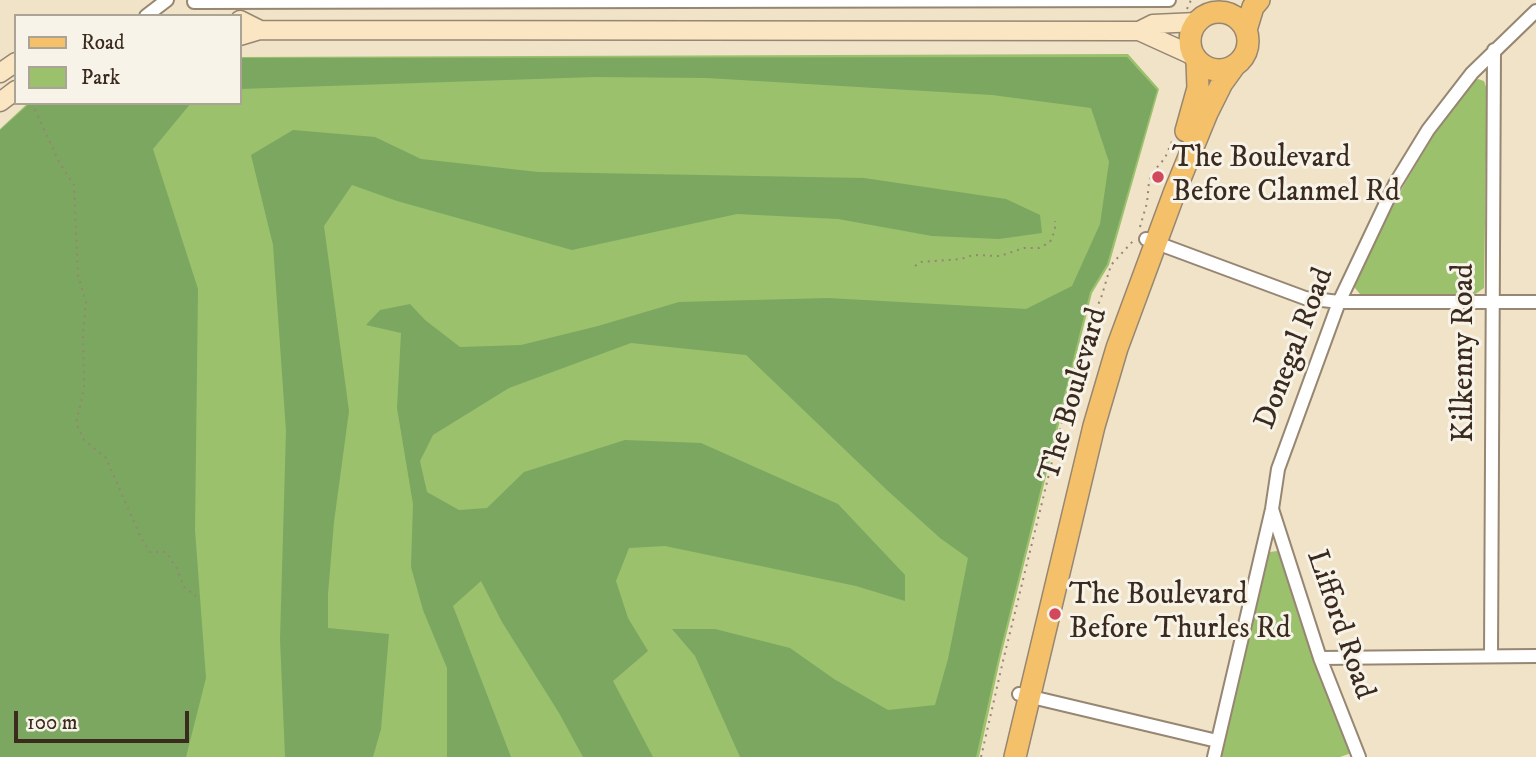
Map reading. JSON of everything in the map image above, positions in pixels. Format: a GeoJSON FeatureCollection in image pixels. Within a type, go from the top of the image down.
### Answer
{"type":"FeatureCollection","features":[{"type":"Feature","properties":{"kind":"main road"},"geometry":{"type":"LineString","coordinates":[[1196,58],[1190,41],[1205,17],[1232,0]]}},
{"type":"Feature","properties":{"kind":"main road"},"geometry":{"type":"LineString","coordinates":[[242,35],[260,30],[1139,31],[1213,69],[1220,70],[1235,65],[1245,53],[1248,46],[1246,30],[1253,7],[1259,0]]}},
{"type":"Feature","properties":{"kind":"main road"},"geometry":{"type":"LineString","coordinates":[[1139,31],[1153,24],[1222,12],[1236,18],[1246,30]]}},
{"type":"Feature","properties":{"kind":"main road"},"geometry":{"type":"LineString","coordinates":[[242,21],[260,30]]}},
{"type":"Feature","properties":{"kind":"main road","name":"The Boulevard"},"geometry":{"type":"LineString","coordinates":[[1004,757],[1024,695],[1144,238],[1196,102],[1196,58]]}},
{"type":"Feature","properties":{"kind":"main road","name":"The Boulevard"},"geometry":{"type":"LineString","coordinates":[[1144,238],[1222,83],[1235,65]]}},
{"type":"Feature","properties":{"kind":"main road","name":"The Boulevard"},"geometry":{"type":"LineString","coordinates":[[1015,757],[1024,695]]}},
{"type":"Feature","properties":{"kind":"street"},"geometry":{"type":"LineString","coordinates":[[149,14],[167,0]]}},
{"type":"Feature","properties":{"kind":"street"},"geometry":{"type":"LineString","coordinates":[[194,6],[363,1],[1168,1]]}},
{"type":"Feature","properties":{"kind":"street","name":"Donegal Road"},"geometry":{"type":"LineString","coordinates":[[1214,757],[1272,509],[1278,469],[1339,302],[1395,184],[1428,130],[1472,73],[1536,11]]}},
{"type":"Feature","properties":{"kind":"street","name":"Kilkenny Road"},"geometry":{"type":"LineString","coordinates":[[1491,656],[1494,50]]}},
{"type":"Feature","properties":{"kind":"street"},"geometry":{"type":"LineString","coordinates":[[1144,238],[1305,298],[1339,302],[1536,302]]}},
{"type":"Feature","properties":{"kind":"street","name":"Lifford Road"},"geometry":{"type":"LineString","coordinates":[[1272,509],[1320,658],[1359,757]]}},
{"type":"Feature","properties":{"kind":"street"},"geometry":{"type":"LineString","coordinates":[[1320,658],[1536,656]]}},
{"type":"Feature","properties":{"kind":"street"},"geometry":{"type":"LineString","coordinates":[[1024,695],[1217,741]]}},
{"type":"Feature","properties":{"kind":"path"},"geometry":{"type":"LineString","coordinates":[[33,105],[60,164],[74,186],[78,275],[86,302],[83,333],[84,389],[76,423],[84,440],[106,458],[141,538],[150,552],[166,552],[184,587],[196,596]]}},
{"type":"Feature","properties":{"kind":"path"},"geometry":{"type":"LineString","coordinates":[[981,757],[1081,344],[1101,298],[1111,265],[1144,238],[1149,182],[1153,172],[1165,158],[1175,134]]}},
{"type":"Feature","properties":{"kind":"path"},"geometry":{"type":"LineString","coordinates":[[915,266],[920,262],[961,259],[973,255],[1000,256],[1024,248],[1039,248],[1050,242],[1055,221]]}},
{"type":"Feature","properties":{"kind":"green space"},"geometry":{"type":"Polygon","coordinates":[[[1128,54],[1159,89],[1109,265],[1092,293],[1000,660],[979,757],[0,757],[0,129],[26,105],[242,105],[242,57],[1128,54]]]}},
{"type":"Feature","properties":{"kind":"green space"},"geometry":{"type":"Polygon","coordinates":[[[1127,57],[1157,90],[1107,264],[1090,292],[976,757],[740,757],[695,656],[672,629],[715,629],[790,648],[834,679],[888,710],[935,705],[948,659],[968,558],[940,538],[888,491],[746,355],[631,343],[509,388],[433,435],[420,461],[427,492],[459,510],[487,508],[524,472],[625,440],[701,443],[838,504],[905,575],[905,601],[856,586],[665,546],[629,548],[616,581],[628,618],[648,651],[613,681],[653,757],[583,757],[502,622],[481,581],[453,606],[511,757],[447,757],[447,668],[423,610],[411,567],[413,504],[397,408],[401,333],[366,325],[380,310],[410,304],[425,320],[460,347],[521,345],[679,302],[828,298],[1026,309],[1072,286],[1100,224],[1109,162],[1091,108],[992,95],[707,78],[595,77],[242,89],[242,58],[1127,57]]]}},
{"type":"Feature","properties":{"kind":"green space"},"geometry":{"type":"Polygon","coordinates":[[[1478,79],[1484,81],[1487,90],[1484,288],[1474,295],[1360,294],[1355,288],[1355,279],[1405,183],[1446,115],[1471,83],[1478,79]]]}},
{"type":"Feature","properties":{"kind":"green space"},"geometry":{"type":"Polygon","coordinates":[[[28,105],[189,105],[153,149],[198,289],[195,530],[206,678],[186,757],[0,757],[0,130],[28,105]]]}},
{"type":"Feature","properties":{"kind":"green space"},"geometry":{"type":"Polygon","coordinates":[[[293,130],[375,137],[421,159],[538,172],[864,178],[1006,199],[1040,215],[1042,233],[999,239],[932,236],[838,219],[737,214],[572,250],[397,201],[352,185],[324,226],[349,411],[334,522],[328,628],[389,634],[381,729],[373,757],[285,757],[280,639],[286,431],[273,245],[251,155],[293,130]]]}},
{"type":"Feature","properties":{"kind":"green space"},"geometry":{"type":"Polygon","coordinates":[[[1270,552],[1281,553],[1354,752],[1340,757],[1219,757],[1266,560],[1270,552]]]}},
{"type":"Feature","properties":{"kind":"place","name":"The Boulevard Before Clanmel Rd"},"geometry":{"type":"Point","coordinates":[1158,177]}},
{"type":"Feature","properties":{"kind":"place","name":"The Boulevard Before Thurles Rd"},"geometry":{"type":"Point","coordinates":[1055,614]}}]}
